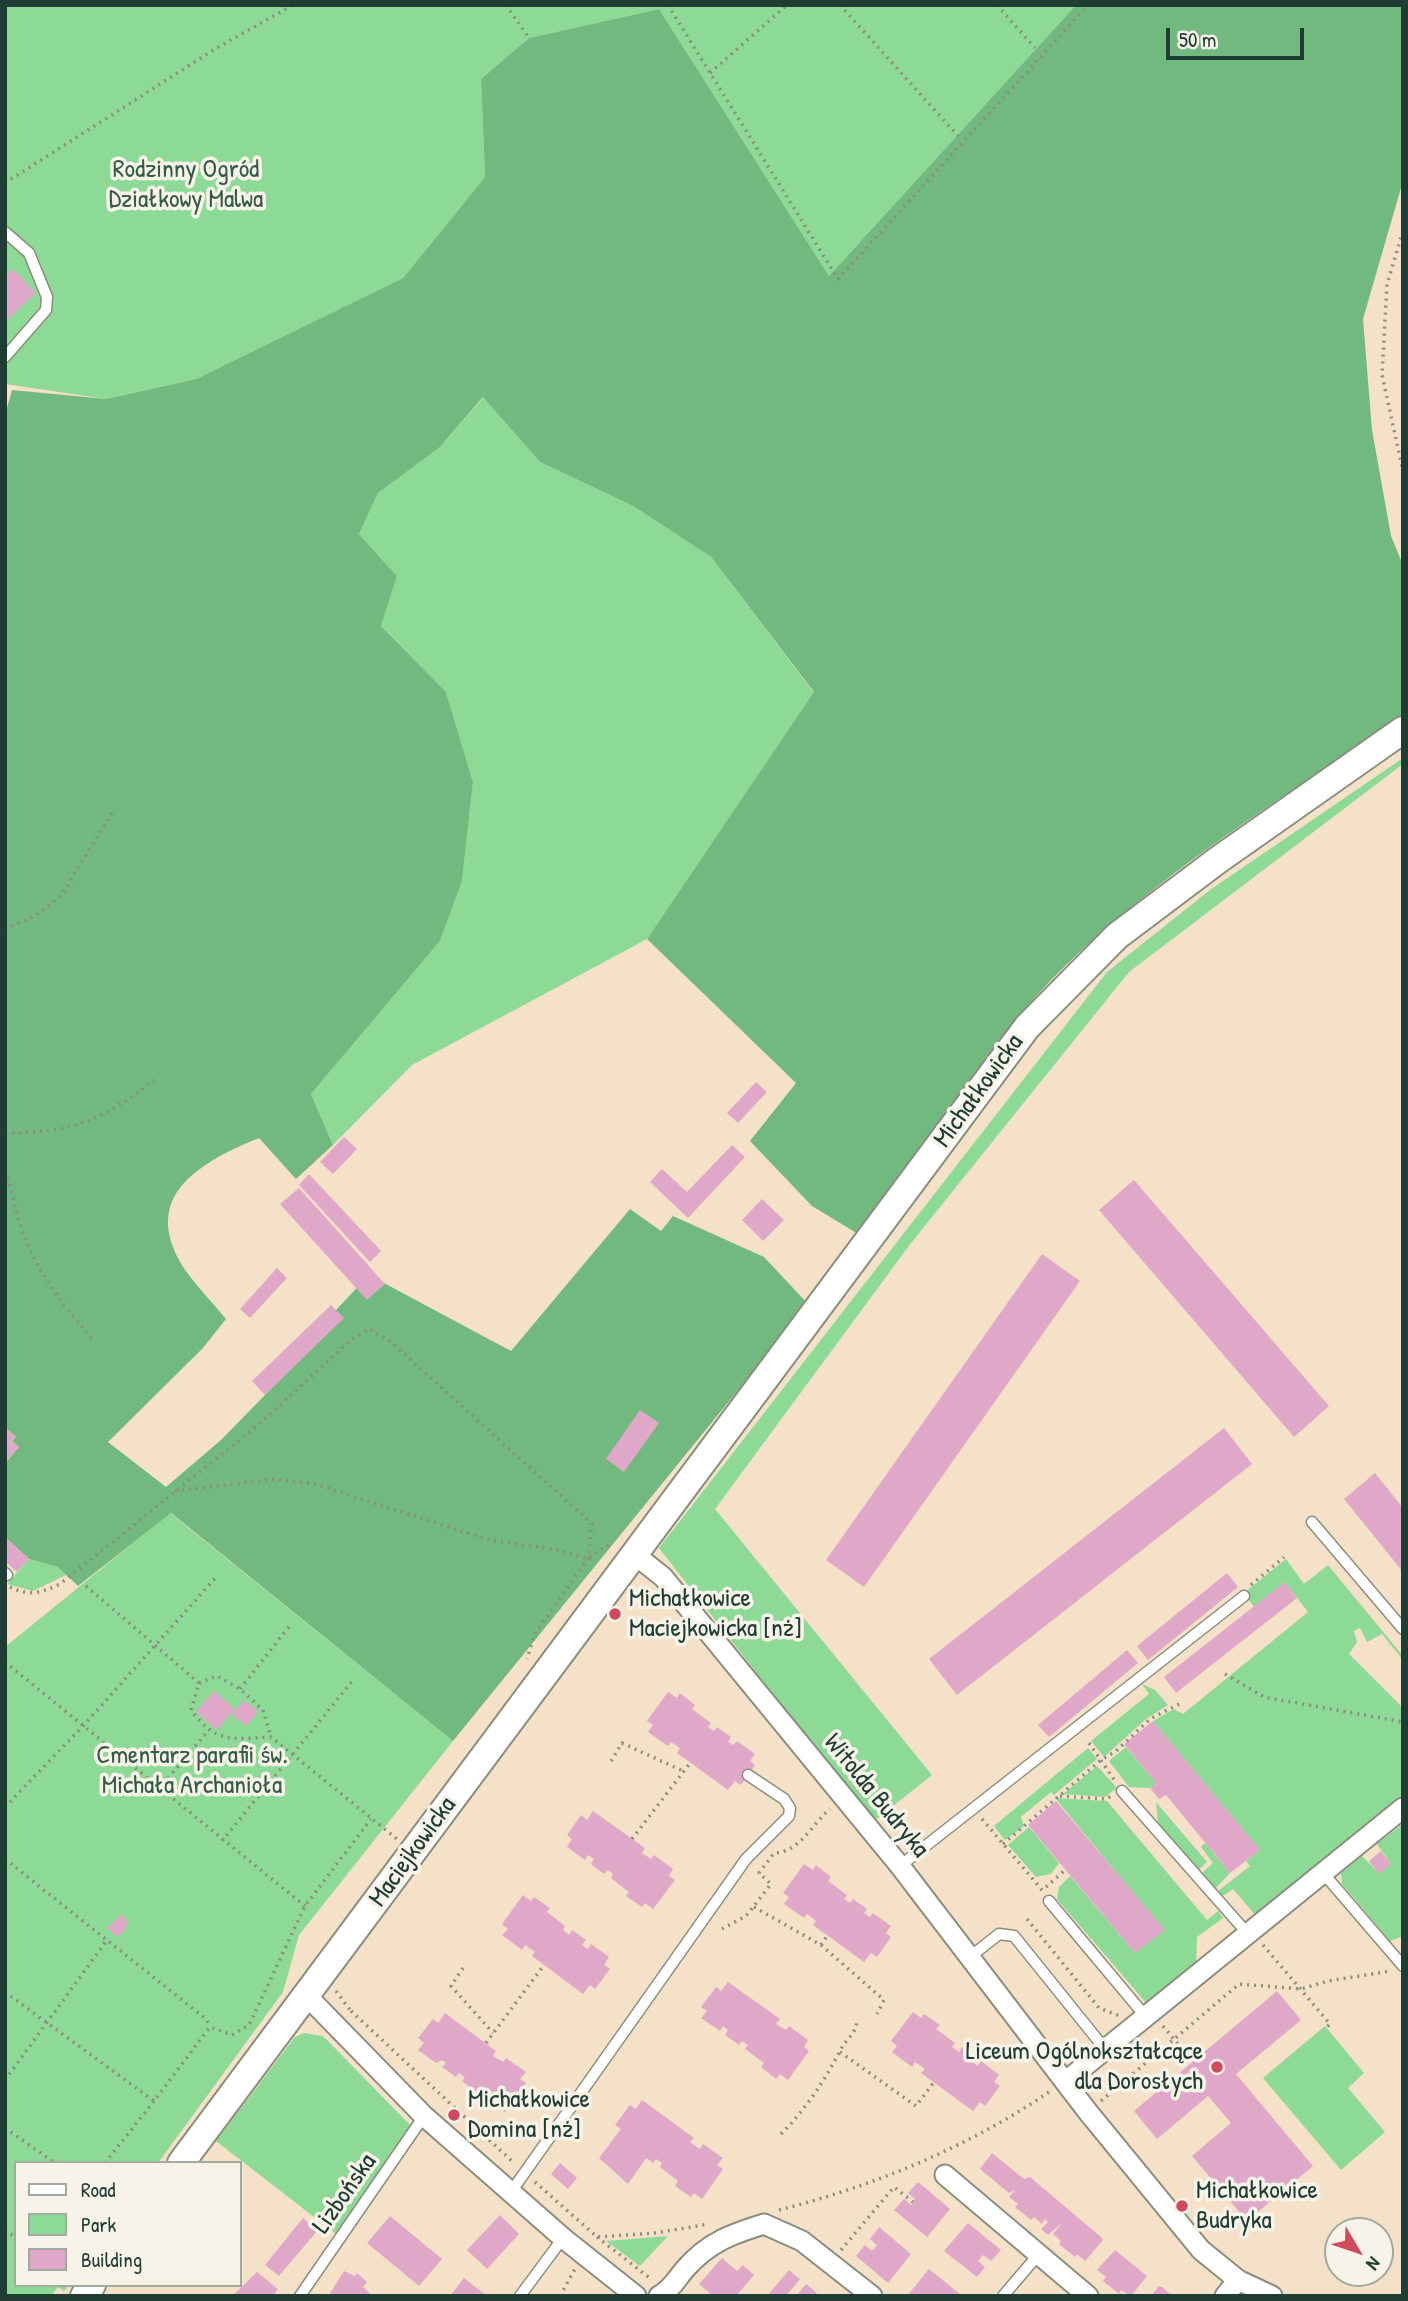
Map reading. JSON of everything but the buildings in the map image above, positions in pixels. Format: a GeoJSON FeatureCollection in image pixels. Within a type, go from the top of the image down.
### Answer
{"type":"FeatureCollection","features":[{"type":"Feature","properties":{"kind":"street","name":"Michałkowicka"},"geometry":{"type":"LineString","coordinates":[[630,1546],[1027,1027],[1117,936],[1218,860],[1403,730]]}},
{"type":"Feature","properties":{"kind":"street","name":"Witolda Budryka"},"geometry":{"type":"LineString","coordinates":[[630,1546],[663,1577],[900,1866],[970,1957],[1060,2085],[1201,2250],[1238,2280],[1272,2296]]}},
{"type":"Feature","properties":{"kind":"street","name":"Maciejkowicka"},"geometry":{"type":"LineString","coordinates":[[183,2161],[307,1996],[630,1546]]}},
{"type":"Feature","properties":{"kind":"street"},"geometry":{"type":"LineString","coordinates":[[1060,2085],[1253,1936],[1403,1808]]}},
{"type":"Feature","properties":{"kind":"street"},"geometry":{"type":"LineString","coordinates":[[307,1996],[424,2116],[583,2255],[636,2296]]}},
{"type":"Feature","properties":{"kind":"street"},"geometry":{"type":"LineString","coordinates":[[944,2175],[1088,2296]]}},
{"type":"Feature","properties":{"kind":"street"},"geometry":{"type":"LineString","coordinates":[[664,2293],[687,2266],[720,2238],[764,2224],[802,2241],[872,2296]]}},
{"type":"Feature","properties":{"kind":"street"},"geometry":{"type":"LineString","coordinates":[[1225,2296],[1238,2280]]}},
{"type":"Feature","properties":{"kind":"lane"},"geometry":{"type":"LineString","coordinates":[[5,234],[29,253],[47,297],[46,310],[5,357]]}},
{"type":"Feature","properties":{"kind":"lane"},"geometry":{"type":"LineString","coordinates":[[1312,1521],[1403,1629]]}},
{"type":"Feature","properties":{"kind":"lane"},"geometry":{"type":"LineString","coordinates":[[900,1866],[1244,1596]]}},
{"type":"Feature","properties":{"kind":"lane"},"geometry":{"type":"LineString","coordinates":[[511,2192],[746,1859],[789,1816],[790,1808],[784,1799],[748,1774]]}},
{"type":"Feature","properties":{"kind":"lane"},"geometry":{"type":"LineString","coordinates":[[1122,1791],[1253,1936]]}},
{"type":"Feature","properties":{"kind":"lane"},"geometry":{"type":"LineString","coordinates":[[1324,1874],[1399,1968]]}},
{"type":"Feature","properties":{"kind":"lane"},"geometry":{"type":"LineString","coordinates":[[1049,1901],[1146,2019]]}},
{"type":"Feature","properties":{"kind":"lane"},"geometry":{"type":"LineString","coordinates":[[970,1957],[999,1934],[1014,1936],[1105,2049]]}},
{"type":"Feature","properties":{"kind":"lane","name":"Lizbońska"},"geometry":{"type":"LineString","coordinates":[[300,2296],[424,2116]]}},
{"type":"Feature","properties":{"kind":"lane"},"geometry":{"type":"LineString","coordinates":[[520,2296],[563,2238]]}},
{"type":"Feature","properties":{"kind":"lane"},"geometry":{"type":"LineString","coordinates":[[1003,2296],[1038,2255]]}},
{"type":"Feature","properties":{"kind":"path"},"geometry":{"type":"LineString","coordinates":[[5,183],[215,49],[293,5]]}},
{"type":"Feature","properties":{"kind":"path"},"geometry":{"type":"LineString","coordinates":[[506,5],[529,38]]}},
{"type":"Feature","properties":{"kind":"path"},"geometry":{"type":"LineString","coordinates":[[668,5],[838,279],[1088,5]]}},
{"type":"Feature","properties":{"kind":"path"},"geometry":{"type":"LineString","coordinates":[[710,73],[787,5]]}},
{"type":"Feature","properties":{"kind":"path"},"geometry":{"type":"LineString","coordinates":[[840,5],[958,136]]}},
{"type":"Feature","properties":{"kind":"path"},"geometry":{"type":"LineString","coordinates":[[997,5],[1035,48]]}},
{"type":"Feature","properties":{"kind":"path"},"geometry":{"type":"LineString","coordinates":[[1403,231],[1387,284],[1382,375],[1403,471]]}},
{"type":"Feature","properties":{"kind":"path"},"geometry":{"type":"LineString","coordinates":[[5,929],[37,915],[61,896],[113,811]]}},
{"type":"Feature","properties":{"kind":"path"},"geometry":{"type":"LineString","coordinates":[[5,1133],[77,1127],[122,1105],[154,1080]]}},
{"type":"Feature","properties":{"kind":"path"},"geometry":{"type":"LineString","coordinates":[[5,1171],[23,1232],[37,1264],[64,1307],[94,1340]]}},
{"type":"Feature","properties":{"kind":"path"},"geometry":{"type":"LineString","coordinates":[[6,1577],[22,1593],[44,1592],[60,1584],[257,1426],[350,1341],[369,1329],[391,1342],[592,1524]]}},
{"type":"Feature","properties":{"kind":"path"},"geometry":{"type":"LineString","coordinates":[[173,1491],[274,1479],[315,1484],[489,1540],[559,1550],[588,1559],[630,1546]]}},
{"type":"Feature","properties":{"kind":"path"},"geometry":{"type":"LineString","coordinates":[[1244,1596],[1242,1592],[1284,1558]]}},
{"type":"Feature","properties":{"kind":"path"},"geometry":{"type":"LineString","coordinates":[[5,1807],[84,1726],[218,1575]]}},
{"type":"Feature","properties":{"kind":"path"},"geometry":{"type":"LineString","coordinates":[[86,1586],[199,1683]]}},
{"type":"Feature","properties":{"kind":"path"},"geometry":{"type":"LineString","coordinates":[[240,1689],[292,1623]]}},
{"type":"Feature","properties":{"kind":"path"},"geometry":{"type":"LineString","coordinates":[[5,1662],[305,1906]]}},
{"type":"Feature","properties":{"kind":"path"},"geometry":{"type":"LineString","coordinates":[[1225,1674],[1264,1697],[1403,1722]]}},
{"type":"Feature","properties":{"kind":"path"},"geometry":{"type":"LineString","coordinates":[[199,1683],[217,1676],[240,1689],[263,1710],[271,1737],[401,1843]]}},
{"type":"Feature","properties":{"kind":"path"},"geometry":{"type":"LineString","coordinates":[[222,1841],[354,1679]]}},
{"type":"Feature","properties":{"kind":"path"},"geometry":{"type":"LineString","coordinates":[[199,1683],[191,1710],[208,1731],[237,1739],[271,1737]]}},
{"type":"Feature","properties":{"kind":"path"},"geometry":{"type":"LineString","coordinates":[[1003,1844],[1101,1760],[1116,1751],[1150,1719],[1181,1703]]}},
{"type":"Feature","properties":{"kind":"path"},"geometry":{"type":"LineString","coordinates":[[159,1789],[208,1731]]}},
{"type":"Feature","properties":{"kind":"path"},"geometry":{"type":"LineString","coordinates":[[611,1761],[622,1743],[684,1771]]}},
{"type":"Feature","properties":{"kind":"path"},"geometry":{"type":"LineString","coordinates":[[1058,1796],[1107,1799],[1122,1791],[1089,1743]]}},
{"type":"Feature","properties":{"kind":"path"},"geometry":{"type":"LineString","coordinates":[[632,1839],[690,1763]]}},
{"type":"Feature","properties":{"kind":"path"},"geometry":{"type":"LineString","coordinates":[[973,1809],[1043,1890],[1049,1901]]}},
{"type":"Feature","properties":{"kind":"path"},"geometry":{"type":"LineString","coordinates":[[722,1929],[746,1916],[771,1884],[759,1873],[775,1853],[784,1853],[812,1831],[817,1819],[830,1810]]}},
{"type":"Feature","properties":{"kind":"path"},"geometry":{"type":"LineString","coordinates":[[5,1859],[206,2019],[211,2027],[232,2035],[249,2025],[305,1906],[371,1819]]}},
{"type":"Feature","properties":{"kind":"path"},"geometry":{"type":"LineString","coordinates":[[1043,1890],[1065,1870]]}},
{"type":"Feature","properties":{"kind":"path"},"geometry":{"type":"LineString","coordinates":[[754,1907],[821,1945],[884,2000],[877,2014]]}},
{"type":"Feature","properties":{"kind":"path"},"geometry":{"type":"LineString","coordinates":[[1027,1919],[1099,2008],[1146,2019],[1174,2039],[1193,2062]]}},
{"type":"Feature","properties":{"kind":"path"},"geometry":{"type":"LineString","coordinates":[[821,1945],[828,1936]]}},
{"type":"Feature","properties":{"kind":"path"},"geometry":{"type":"LineString","coordinates":[[1253,1936],[1330,2024],[1326,2028]]}},
{"type":"Feature","properties":{"kind":"path"},"geometry":{"type":"LineString","coordinates":[[5,2080],[107,1940]]}},
{"type":"Feature","properties":{"kind":"path"},"geometry":{"type":"LineString","coordinates":[[486,2043],[544,1965]]}},
{"type":"Feature","properties":{"kind":"path"},"geometry":{"type":"LineString","coordinates":[[463,1968],[451,1986],[494,2033]]}},
{"type":"Feature","properties":{"kind":"path"},"geometry":{"type":"LineString","coordinates":[[1096,2104],[1239,1984],[1301,1989],[1328,1981],[1399,1968]]}},
{"type":"Feature","properties":{"kind":"path"},"geometry":{"type":"LineString","coordinates":[[5,1992],[154,2101]]}},
{"type":"Feature","properties":{"kind":"path"},"geometry":{"type":"LineString","coordinates":[[344,2016],[350,2010],[524,2173],[664,2293]]}},
{"type":"Feature","properties":{"kind":"path"},"geometry":{"type":"LineString","coordinates":[[781,2134],[803,2113],[840,2052],[857,2030],[858,2021]]}},
{"type":"Feature","properties":{"kind":"path"},"geometry":{"type":"LineString","coordinates":[[107,2161],[211,2027]]}},
{"type":"Feature","properties":{"kind":"path"},"geometry":{"type":"LineString","coordinates":[[840,2052],[916,2106],[934,2082]]}},
{"type":"Feature","properties":{"kind":"path"},"geometry":{"type":"LineString","coordinates":[[768,2213],[866,2184],[932,2156],[1027,2108],[1060,2085]]}},
{"type":"Feature","properties":{"kind":"path"},"geometry":{"type":"LineString","coordinates":[[5,2128],[52,2161]]}},
{"type":"Feature","properties":{"kind":"path"},"geometry":{"type":"LineString","coordinates":[[831,2262],[894,2187],[913,2202]]}},
{"type":"Feature","properties":{"kind":"path"},"geometry":{"type":"LineString","coordinates":[[597,2237],[655,2233],[719,2222]]}},
{"type":"Feature","properties":{"kind":"path"},"geometry":{"type":"LineString","coordinates":[[560,2296],[583,2255]]}},
{"type":"Feature","properties":{"kind":"green space","name":"Rodzinny Ogród Działkowy Malwa"},"geometry":{"type":"Polygon","coordinates":[[[5,5],[1076,5],[829,276],[659,9],[529,38],[481,79],[485,177],[403,278],[196,379],[106,399],[5,384],[5,5]]]}},
{"type":"Feature","properties":{"kind":"green space"},"geometry":{"type":"Polygon","coordinates":[[[1076,5],[1403,5],[1403,181],[1363,319],[1372,430],[1391,536],[1403,565],[1403,715],[1187,864],[1145,896],[1066,965],[1037,995],[984,1061],[863,1237],[812,1206],[750,1141],[796,1083],[647,939],[814,692],[711,557],[633,506],[540,462],[483,397],[439,448],[378,493],[359,534],[397,576],[381,626],[446,692],[473,782],[462,881],[440,941],[311,1094],[333,1145],[296,1179],[259,1138],[214,1160],[180,1188],[171,1205],[168,1225],[173,1248],[188,1274],[226,1319],[203,1348],[108,1442],[166,1487],[221,1440],[265,1395],[305,1343],[369,1275],[511,1351],[630,1209],[661,1231],[673,1216],[764,1257],[808,1304],[453,1741],[171,1513],[78,1586],[58,1567],[29,1559],[5,1537],[5,1463],[19,1447],[12,1441],[16,1437],[5,1427],[5,415],[12,390],[106,399],[196,379],[403,278],[485,177],[481,79],[529,38],[659,9],[829,276],[1076,5]]]}},
{"type":"Feature","properties":{"kind":"green space"},"geometry":{"type":"Polygon","coordinates":[[[484,397],[540,462],[633,506],[711,557],[814,693],[647,939],[412,1065],[333,1145],[311,1094],[440,941],[462,881],[473,782],[446,692],[381,626],[397,576],[359,534],[378,493],[439,448],[484,397]]]}},
{"type":"Feature","properties":{"kind":"green space"},"geometry":{"type":"Polygon","coordinates":[[[1403,758],[1403,764],[1129,972],[911,1243],[715,1509],[932,1775],[873,1822],[659,1548],[1107,972],[1210,890],[1403,758]]]}},
{"type":"Feature","properties":{"kind":"green space","name":"Cmentarz parafii św. Michała Archanioła"},"geometry":{"type":"Polygon","coordinates":[[[170,1513],[453,1741],[299,1935],[283,1992],[159,2161],[14,2161],[14,2287],[58,2287],[51,2296],[5,2296],[5,1647],[170,1513]]]}},
{"type":"Feature","properties":{"kind":"green space"},"geometry":{"type":"Polygon","coordinates":[[[29,1559],[58,1567],[68,1574],[33,1591],[7,1584],[29,1559]]]}},
{"type":"Feature","properties":{"kind":"green space"},"geometry":{"type":"Polygon","coordinates":[[[1286,1559],[1304,1584],[1328,1565],[1403,1656],[1403,1660],[1382,1634],[1367,1642],[1360,1628],[1354,1631],[1357,1642],[1349,1654],[1403,1708],[1403,1799],[1257,1917],[1233,1889],[1221,1897],[1217,1892],[1250,1866],[1246,1861],[1260,1850],[1153,1721],[1174,1709],[1183,1714],[1308,1612],[1285,1582],[1254,1607],[1244,1593],[1286,1559]]]}},
{"type":"Feature","properties":{"kind":"green space"},"geometry":{"type":"Polygon","coordinates":[[[1142,1684],[1155,1690],[1168,1705],[1146,1719],[1104,1757],[1091,1741],[1149,1694],[1142,1684]]]}},
{"type":"Feature","properties":{"kind":"green space"},"geometry":{"type":"Polygon","coordinates":[[[1126,1747],[1156,1783],[1150,1788],[1129,1787],[1109,1761],[1126,1747]]]}},
{"type":"Feature","properties":{"kind":"green space"},"geometry":{"type":"Polygon","coordinates":[[[1088,1748],[1097,1759],[1054,1795],[1051,1792],[1021,1817],[1024,1826],[1005,1840],[994,1826],[1088,1748]]]}},
{"type":"Feature","properties":{"kind":"green space"},"geometry":{"type":"Polygon","coordinates":[[[1097,1766],[1117,1788],[1105,1797],[1063,1794],[1097,1766]]]}},
{"type":"Feature","properties":{"kind":"green space"},"geometry":{"type":"Polygon","coordinates":[[[1055,1798],[1107,1801],[1207,1920],[1218,1911],[1223,1918],[1197,1937],[1196,1969],[1148,2005],[1057,1899],[1059,1887],[1070,1876],[1135,1953],[1164,1930],[1055,1798]]]}},
{"type":"Feature","properties":{"kind":"green space"},"geometry":{"type":"Polygon","coordinates":[[[1156,1802],[1207,1862],[1198,1870],[1158,1823],[1156,1802]]]}},
{"type":"Feature","properties":{"kind":"green space"},"geometry":{"type":"Polygon","coordinates":[[[1403,1824],[1403,1936],[1390,1941],[1342,1884],[1341,1873],[1362,1856],[1379,1873],[1391,1864],[1377,1844],[1403,1824]]]}},
{"type":"Feature","properties":{"kind":"green space"},"geometry":{"type":"Polygon","coordinates":[[[1029,1827],[1059,1863],[1051,1874],[1036,1877],[1008,1845],[1029,1827]]]}},
{"type":"Feature","properties":{"kind":"green space"},"geometry":{"type":"Polygon","coordinates":[[[1205,1843],[1230,1873],[1215,1889],[1201,1874],[1213,1863],[1201,1847],[1205,1843]]]}},
{"type":"Feature","properties":{"kind":"green space"},"geometry":{"type":"Polygon","coordinates":[[[1325,2026],[1364,2073],[1348,2088],[1385,2132],[1341,2170],[1263,2078],[1325,2026]]]}},
{"type":"Feature","properties":{"kind":"green space"},"geometry":{"type":"Polygon","coordinates":[[[304,2033],[322,2036],[412,2127],[336,2234],[216,2141],[295,2037],[304,2033]]]}},
{"type":"Feature","properties":{"kind":"green space"},"geometry":{"type":"Polygon","coordinates":[[[668,2236],[640,2266],[606,2241],[668,2236]]]}},
{"type":"Feature","properties":{"kind":"place","name":"Michałkowice Maciejkowicka [nż]"},"geometry":{"type":"Point","coordinates":[615,1614]}},
{"type":"Feature","properties":{"kind":"place","name":"Liceum Ogólnokształcące dla Dorosłych"},"geometry":{"type":"Point","coordinates":[1217,2067]}},
{"type":"Feature","properties":{"kind":"place","name":"Michałkowice Domina [nż]"},"geometry":{"type":"Point","coordinates":[454,2115]}},
{"type":"Feature","properties":{"kind":"place","name":"Michałkowice Budryka"},"geometry":{"type":"Point","coordinates":[1182,2206]}}]}
